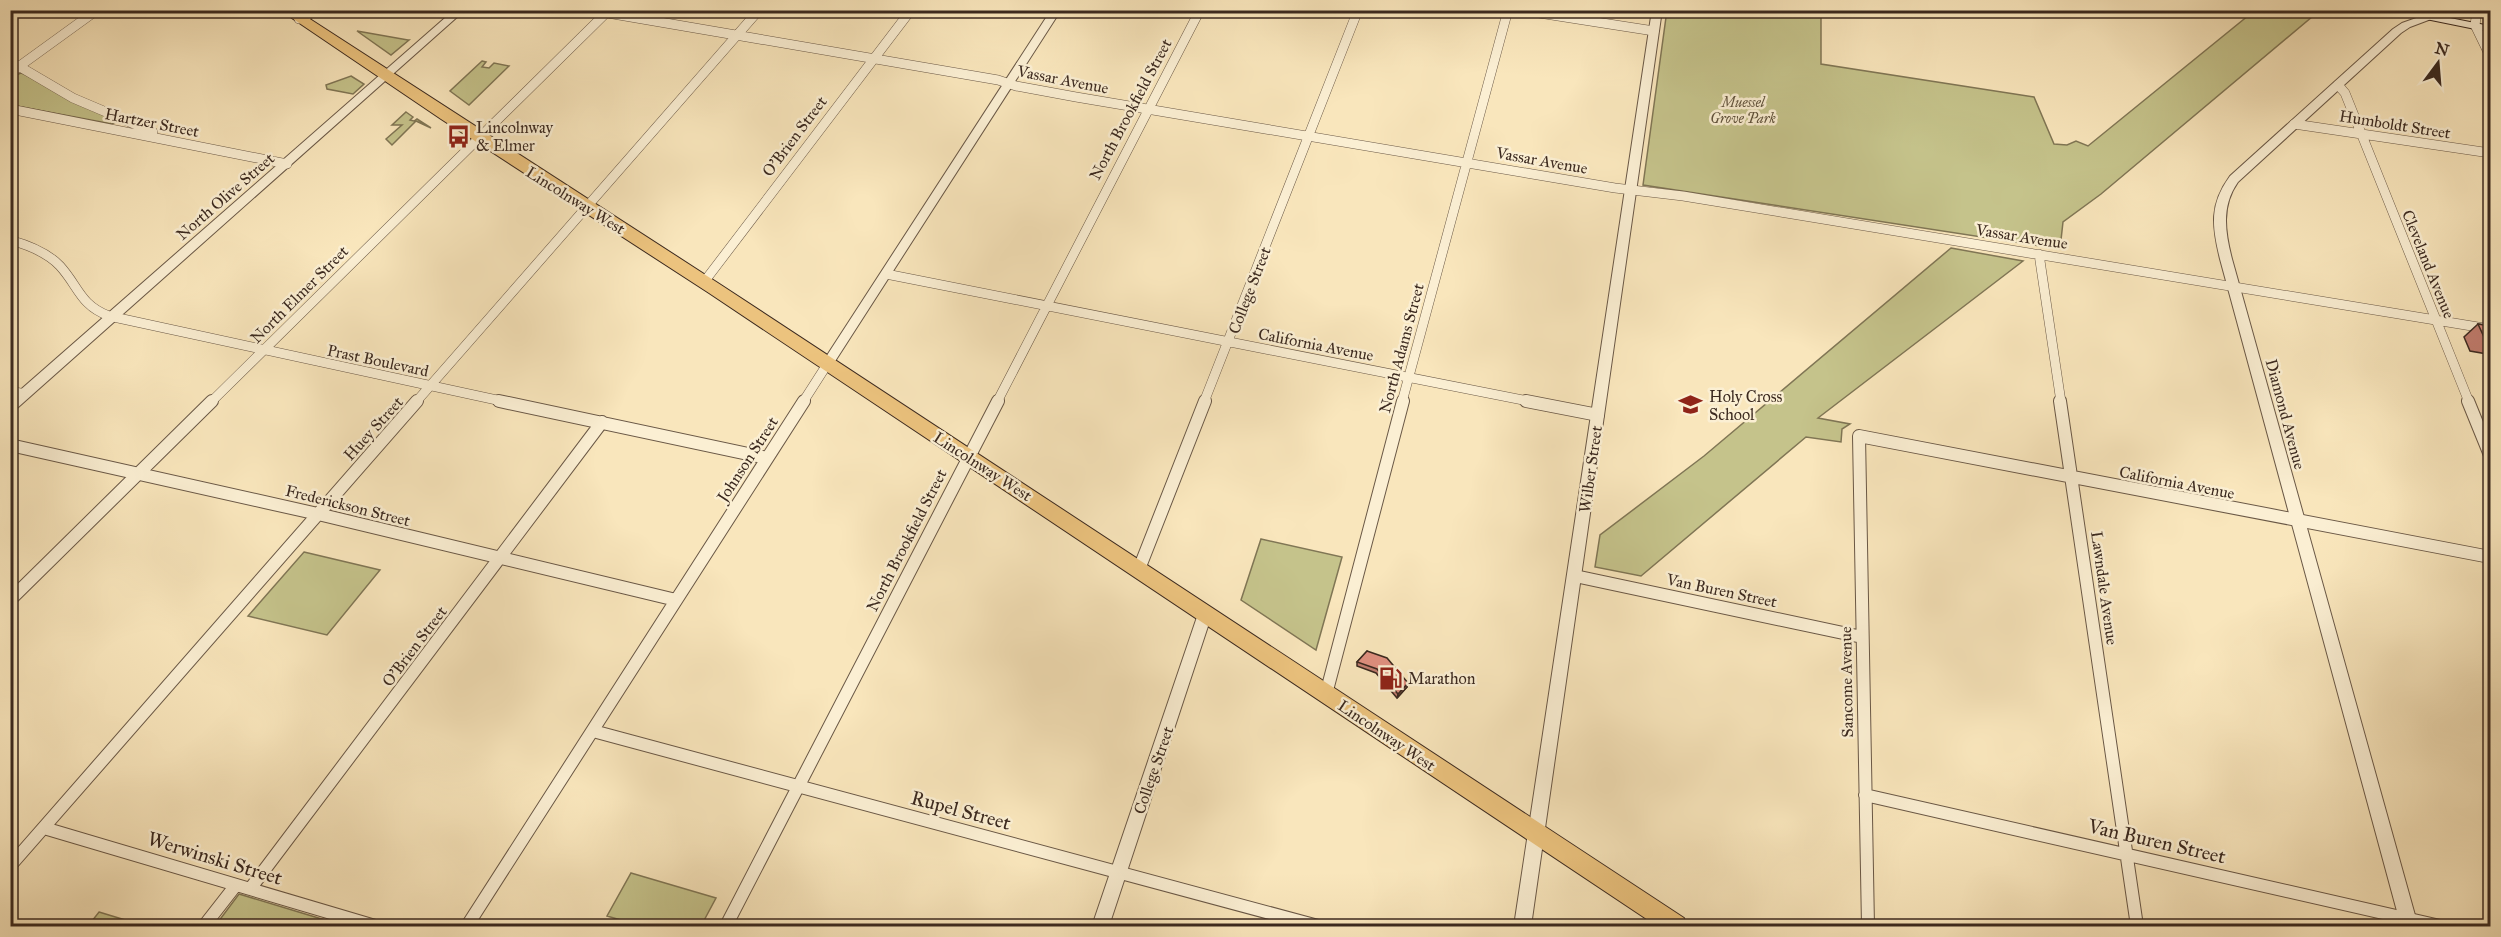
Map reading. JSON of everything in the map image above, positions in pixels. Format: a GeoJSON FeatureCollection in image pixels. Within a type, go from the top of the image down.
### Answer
{"type":"FeatureCollection","features":[{"type":"Feature","properties":{"kind":"main road","name":"Lincolnway West"},"geometry":{"type":"LineString","coordinates":[[286,10],[479,138],[589,206],[828,363],[1676,927]]}},
{"type":"Feature","properties":{"kind":"main road"},"geometry":{"type":"LineString","coordinates":[[2463,10],[2475,22]]}},
{"type":"Feature","properties":{"kind":"main road"},"geometry":{"type":"LineString","coordinates":[[2430,17],[2475,22],[2490,28]]}},
{"type":"Feature","properties":{"kind":"street"},"geometry":{"type":"LineString","coordinates":[[10,72],[14,63],[97,10]]}},
{"type":"Feature","properties":{"kind":"street"},"geometry":{"type":"LineString","coordinates":[[299,19],[318,10]]}},
{"type":"Feature","properties":{"kind":"street","name":"North Olive Street"},"geometry":{"type":"LineString","coordinates":[[10,407],[460,10]]}},
{"type":"Feature","properties":{"kind":"street","name":"Vassar Avenue"},"geometry":{"type":"LineString","coordinates":[[590,10],[1466,163],[1694,197],[2490,329]]}},
{"type":"Feature","properties":{"kind":"street","name":"Huey Street"},"geometry":{"type":"LineString","coordinates":[[10,866],[759,10]]}},
{"type":"Feature","properties":{"kind":"street","name":"O'Brien Street"},"geometry":{"type":"LineString","coordinates":[[704,282],[911,10]]}},
{"type":"Feature","properties":{"kind":"street","name":"Johnson Street"},"geometry":{"type":"LineString","coordinates":[[467,927],[1056,10]]}},
{"type":"Feature","properties":{"kind":"street","name":"North Brookfield Street"},"geometry":{"type":"LineString","coordinates":[[726,927],[1200,10]]}},
{"type":"Feature","properties":{"kind":"street","name":"College Street"},"geometry":{"type":"LineString","coordinates":[[1139,569],[1358,10]]}},
{"type":"Feature","properties":{"kind":"street","name":"North Adams Street"},"geometry":{"type":"LineString","coordinates":[[1326,694],[1508,10]]}},
{"type":"Feature","properties":{"kind":"street"},"geometry":{"type":"LineString","coordinates":[[1519,10],[1654,31]]}},
{"type":"Feature","properties":{"kind":"street","name":"Wilber Street"},"geometry":{"type":"LineString","coordinates":[[1522,927],[1657,10]]}},
{"type":"Feature","properties":{"kind":"street","name":"Diamond Avenue"},"geometry":{"type":"LineString","coordinates":[[2408,923],[2234,286],[2220,225],[2220,205],[2224,194],[2234,180],[2397,31],[2406,25],[2450,10]]}},
{"type":"Feature","properties":{"kind":"street","name":"North Elmer Street"},"geometry":{"type":"LineString","coordinates":[[10,600],[607,12]]}},
{"type":"Feature","properties":{"kind":"street"},"geometry":{"type":"LineString","coordinates":[[2475,22],[2490,56]]}},
{"type":"Feature","properties":{"kind":"street"},"geometry":{"type":"LineString","coordinates":[[14,63],[73,98],[178,142]]}},
{"type":"Feature","properties":{"kind":"street","name":"Cleveland Avenue"},"geometry":{"type":"LineString","coordinates":[[2338,85],[2345,93],[2490,455]]}},
{"type":"Feature","properties":{"kind":"street","name":"Hartzer Street"},"geometry":{"type":"LineString","coordinates":[[10,109],[287,164]]}},
{"type":"Feature","properties":{"kind":"street","name":"Humboldt Street"},"geometry":{"type":"LineString","coordinates":[[2294,124],[2490,153]]}},
{"type":"Feature","properties":{"kind":"street","name":"Prast Boulevard"},"geometry":{"type":"LineString","coordinates":[[10,240],[50,256],[60,265],[82,299],[90,307],[113,317],[767,458]]}},
{"type":"Feature","properties":{"kind":"street","name":"Lawndale Avenue"},"geometry":{"type":"LineString","coordinates":[[2039,254],[2138,927]]}},
{"type":"Feature","properties":{"kind":"street","name":"California Avenue"},"geometry":{"type":"LineString","coordinates":[[886,274],[1598,415]]}},
{"type":"Feature","properties":{"kind":"street"},"geometry":{"type":"LineString","coordinates":[[10,391],[25,394]]}},
{"type":"Feature","properties":{"kind":"street","name":"O'Brien Street"},"geometry":{"type":"LineString","coordinates":[[250,889],[602,422]]}},
{"type":"Feature","properties":{"kind":"street","name":"California Avenue"},"geometry":{"type":"LineString","coordinates":[[1859,436],[2490,557]]}},
{"type":"Feature","properties":{"kind":"street","name":"Sancome Avenue"},"geometry":{"type":"LineString","coordinates":[[1859,436],[1868,927]]}},
{"type":"Feature","properties":{"kind":"street","name":"Frederickson Street"},"geometry":{"type":"LineString","coordinates":[[10,445],[318,514],[676,600]]}},
{"type":"Feature","properties":{"kind":"street","name":"Van Buren Street"},"geometry":{"type":"LineString","coordinates":[[1575,576],[1862,637]]}},
{"type":"Feature","properties":{"kind":"street","name":"College Street"},"geometry":{"type":"LineString","coordinates":[[1100,927],[1205,614]]}},
{"type":"Feature","properties":{"kind":"street","name":"Rupel Street"},"geometry":{"type":"LineString","coordinates":[[593,731],[1318,927]]}},
{"type":"Feature","properties":{"kind":"street","name":"Van Buren Street"},"geometry":{"type":"LineString","coordinates":[[1865,795],[2127,854],[2408,923],[2440,927]]}},
{"type":"Feature","properties":{"kind":"street","name":"Werwinski Street"},"geometry":{"type":"LineString","coordinates":[[44,828],[375,927]]}},
{"type":"Feature","properties":{"kind":"street"},"geometry":{"type":"LineString","coordinates":[[204,927],[236,885]]}},
{"type":"Feature","properties":{"kind":"green space","name":"Muessel Grove Park"},"geometry":{"type":"Polygon","coordinates":[[[1667,10],[1821,11],[1821,64],[2034,97],[2054,144],[2067,145],[2076,141],[2088,146],[2254,11],[2319,11],[2101,194],[2063,222],[2060,249],[1643,185],[1667,10]]]}},
{"type":"Feature","properties":{"kind":"green space"},"geometry":{"type":"Polygon","coordinates":[[[357,31],[408,40],[409,40],[391,55],[357,31]]]}},
{"type":"Feature","properties":{"kind":"green space"},"geometry":{"type":"Polygon","coordinates":[[[482,61],[486,62],[482,67],[489,68],[494,63],[509,66],[469,105],[450,91],[482,61]]]}},
{"type":"Feature","properties":{"kind":"green space"},"geometry":{"type":"Polygon","coordinates":[[[21,73],[118,121],[112,124],[11,105],[11,77],[21,73]]]}},
{"type":"Feature","properties":{"kind":"green space"},"geometry":{"type":"Polygon","coordinates":[[[351,76],[364,84],[353,94],[327,89],[326,85],[351,76]]]}},
{"type":"Feature","properties":{"kind":"green space"},"geometry":{"type":"Polygon","coordinates":[[[406,112],[413,117],[410,120],[417,119],[431,128],[416,121],[392,145],[386,139],[402,125],[392,125],[406,112]]]}},
{"type":"Feature","properties":{"kind":"green space"},"geometry":{"type":"Polygon","coordinates":[[[1951,248],[2023,261],[1818,418],[1850,424],[1842,429],[1841,442],[1806,437],[1641,576],[1595,567],[1600,535],[1704,456],[1951,248]]]}},
{"type":"Feature","properties":{"kind":"green space"},"geometry":{"type":"Polygon","coordinates":[[[1261,539],[1342,557],[1316,650],[1241,600],[1261,539]]]}},
{"type":"Feature","properties":{"kind":"green space"},"geometry":{"type":"Polygon","coordinates":[[[304,552],[380,570],[327,635],[248,616],[304,552]]]}},
{"type":"Feature","properties":{"kind":"green space"},"geometry":{"type":"Polygon","coordinates":[[[631,873],[716,898],[701,926],[641,926],[607,916],[631,873]]]}},
{"type":"Feature","properties":{"kind":"green space"},"geometry":{"type":"Polygon","coordinates":[[[239,894],[325,920],[321,926],[215,926],[239,894]]]}},
{"type":"Feature","properties":{"kind":"green space"},"geometry":{"type":"Polygon","coordinates":[[[99,912],[145,926],[88,926],[99,912]]]}},
{"type":"Feature","properties":{"kind":"building"},"geometry":{"type":"Polygon","coordinates":[[[2478,324],[2490,326],[2490,338],[2484,337],[2478,324]]]}},
{"type":"Feature","properties":{"kind":"building","name":"Marathon"},"geometry":{"type":"Polygon","coordinates":[[[1367,651],[1387,658],[1408,683],[1398,694],[1377,669],[1357,662],[1367,651]]]}},
{"type":"Feature","properties":{"kind":"place","name":"Lincolnway & Elmer"},"geometry":{"type":"Point","coordinates":[458,136]}},
{"type":"Feature","properties":{"kind":"place","name":"Holy Cross School"},"geometry":{"type":"Point","coordinates":[1691,405]}},
{"type":"Feature","properties":{"kind":"place","name":"Marathon"},"geometry":{"type":"Point","coordinates":[1390,678]}}]}
